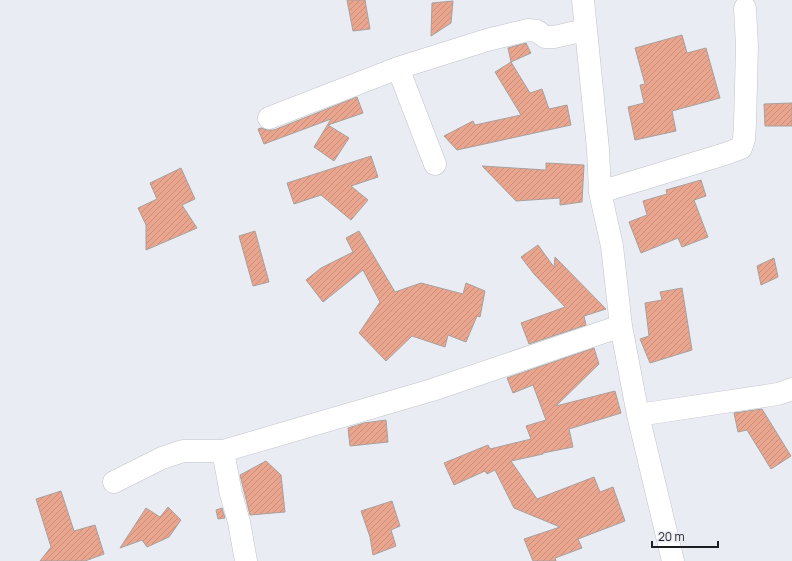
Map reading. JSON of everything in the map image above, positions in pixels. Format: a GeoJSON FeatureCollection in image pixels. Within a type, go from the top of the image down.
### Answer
{"type":"FeatureCollection","features":[{"type":"Feature","properties":{"kind":"street"},"geometry":{"type":"LineString","coordinates":[[583,0],[598,149],[600,192],[612,246],[622,326],[638,415],[673,561]]}},
{"type":"Feature","properties":{"kind":"street"},"geometry":{"type":"LineString","coordinates":[[600,192],[741,148],[744,140],[745,124],[747,46],[745,8]]}},
{"type":"Feature","properties":{"kind":"street"},"geometry":{"type":"LineString","coordinates":[[269,118],[398,68],[487,40],[528,30],[536,31],[545,37],[550,37],[585,30]]}},
{"type":"Feature","properties":{"kind":"street"},"geometry":{"type":"LineString","coordinates":[[398,68],[435,164]]}},
{"type":"Feature","properties":{"kind":"street"},"geometry":{"type":"LineString","coordinates":[[114,482],[162,458],[183,451],[223,451],[432,390],[622,326]]}},
{"type":"Feature","properties":{"kind":"street"},"geometry":{"type":"LineString","coordinates":[[638,415],[778,394],[792,389]]}},
{"type":"Feature","properties":{"kind":"street"},"geometry":{"type":"LineString","coordinates":[[223,451],[230,494],[239,522],[246,561]]}},
{"type":"Feature","properties":{"kind":"building"},"geometry":{"type":"Polygon","coordinates":[[[347,0],[365,0],[370,29],[353,31],[347,0]]]}},
{"type":"Feature","properties":{"kind":"building"},"geometry":{"type":"Polygon","coordinates":[[[453,1],[451,23],[431,36],[432,3],[453,1]]]}},
{"type":"Feature","properties":{"kind":"building"},"geometry":{"type":"Polygon","coordinates":[[[682,35],[687,53],[706,48],[720,98],[672,111],[676,131],[635,140],[628,107],[644,103],[640,85],[645,84],[635,48],[682,35]]]}},
{"type":"Feature","properties":{"kind":"building"},"geometry":{"type":"Polygon","coordinates":[[[526,43],[531,53],[511,62],[508,48],[526,43]]]}},
{"type":"Feature","properties":{"kind":"building"},"geometry":{"type":"Polygon","coordinates":[[[511,62],[530,93],[542,89],[549,109],[567,105],[571,125],[457,150],[444,136],[473,121],[475,125],[521,115],[495,72],[511,62]]]}},
{"type":"Feature","properties":{"kind":"building"},"geometry":{"type":"Polygon","coordinates":[[[357,97],[363,113],[328,125],[349,138],[334,161],[314,147],[331,119],[264,144],[258,129],[274,130],[357,97]]]}},
{"type":"Feature","properties":{"kind":"building"},"geometry":{"type":"Polygon","coordinates":[[[792,103],[792,126],[765,126],[764,104],[792,103]]]}},
{"type":"Feature","properties":{"kind":"building"},"geometry":{"type":"Polygon","coordinates":[[[371,156],[378,177],[351,186],[368,200],[351,220],[321,195],[294,204],[287,183],[371,156]]]}},
{"type":"Feature","properties":{"kind":"building"},"geometry":{"type":"Polygon","coordinates":[[[546,163],[584,165],[582,202],[560,205],[560,198],[516,201],[482,166],[546,170],[546,163]]]}},
{"type":"Feature","properties":{"kind":"building"},"geometry":{"type":"Polygon","coordinates":[[[181,168],[195,199],[182,205],[197,228],[146,250],[146,225],[138,208],[157,199],[150,183],[181,168]]]}},
{"type":"Feature","properties":{"kind":"building"},"geometry":{"type":"Polygon","coordinates":[[[701,180],[706,196],[694,200],[708,237],[682,247],[678,238],[641,253],[629,222],[647,215],[643,201],[667,194],[666,190],[701,180]]]}},
{"type":"Feature","properties":{"kind":"building"},"geometry":{"type":"Polygon","coordinates":[[[255,231],[269,282],[253,286],[239,236],[255,231]]]}},
{"type":"Feature","properties":{"kind":"building"},"geometry":{"type":"Polygon","coordinates":[[[359,231],[395,292],[421,283],[463,294],[466,283],[485,291],[480,317],[477,316],[466,342],[448,335],[445,347],[412,336],[386,361],[359,333],[380,302],[363,270],[323,302],[306,280],[321,268],[353,252],[346,238],[359,231]]]}},
{"type":"Feature","properties":{"kind":"building"},"geometry":{"type":"Polygon","coordinates":[[[538,245],[554,267],[555,257],[606,309],[584,316],[586,325],[529,344],[521,323],[565,307],[534,274],[521,257],[538,245]]]}},
{"type":"Feature","properties":{"kind":"building"},"geometry":{"type":"Polygon","coordinates":[[[774,258],[778,277],[761,285],[757,266],[774,258]]]}},
{"type":"Feature","properties":{"kind":"building"},"geometry":{"type":"Polygon","coordinates":[[[682,288],[692,350],[650,363],[640,339],[649,336],[645,303],[662,300],[660,292],[682,288]]]}},
{"type":"Feature","properties":{"kind":"building"},"geometry":{"type":"Polygon","coordinates":[[[594,348],[599,364],[556,406],[615,391],[621,413],[569,429],[573,447],[511,461],[537,499],[594,477],[600,492],[613,487],[625,521],[578,539],[582,548],[555,558],[556,561],[533,561],[524,539],[560,527],[514,508],[495,470],[487,474],[485,471],[454,485],[444,463],[488,445],[490,449],[531,439],[526,426],[546,420],[533,385],[513,393],[507,378],[594,348]]]}},
{"type":"Feature","properties":{"kind":"building"},"geometry":{"type":"Polygon","coordinates":[[[762,409],[791,456],[771,469],[747,430],[738,432],[734,413],[762,409]]]}},
{"type":"Feature","properties":{"kind":"building"},"geometry":{"type":"Polygon","coordinates":[[[386,420],[388,442],[350,446],[348,428],[364,423],[386,420]]]}},
{"type":"Feature","properties":{"kind":"building"},"geometry":{"type":"Polygon","coordinates":[[[266,461],[281,475],[285,512],[250,515],[240,475],[266,461]]]}},
{"type":"Feature","properties":{"kind":"building"},"geometry":{"type":"Polygon","coordinates":[[[61,491],[74,531],[95,525],[104,554],[85,561],[40,561],[51,547],[36,499],[61,491]]]}},
{"type":"Feature","properties":{"kind":"building"},"geometry":{"type":"Polygon","coordinates":[[[392,501],[400,526],[391,530],[396,546],[373,555],[370,537],[361,511],[392,501]]]}},
{"type":"Feature","properties":{"kind":"building"},"geometry":{"type":"Polygon","coordinates":[[[168,507],[181,520],[169,537],[147,547],[142,540],[120,548],[146,508],[160,517],[168,507]]]}},
{"type":"Feature","properties":{"kind":"building"},"geometry":{"type":"Polygon","coordinates":[[[222,508],[225,518],[218,519],[216,510],[222,508]]]}}]}
